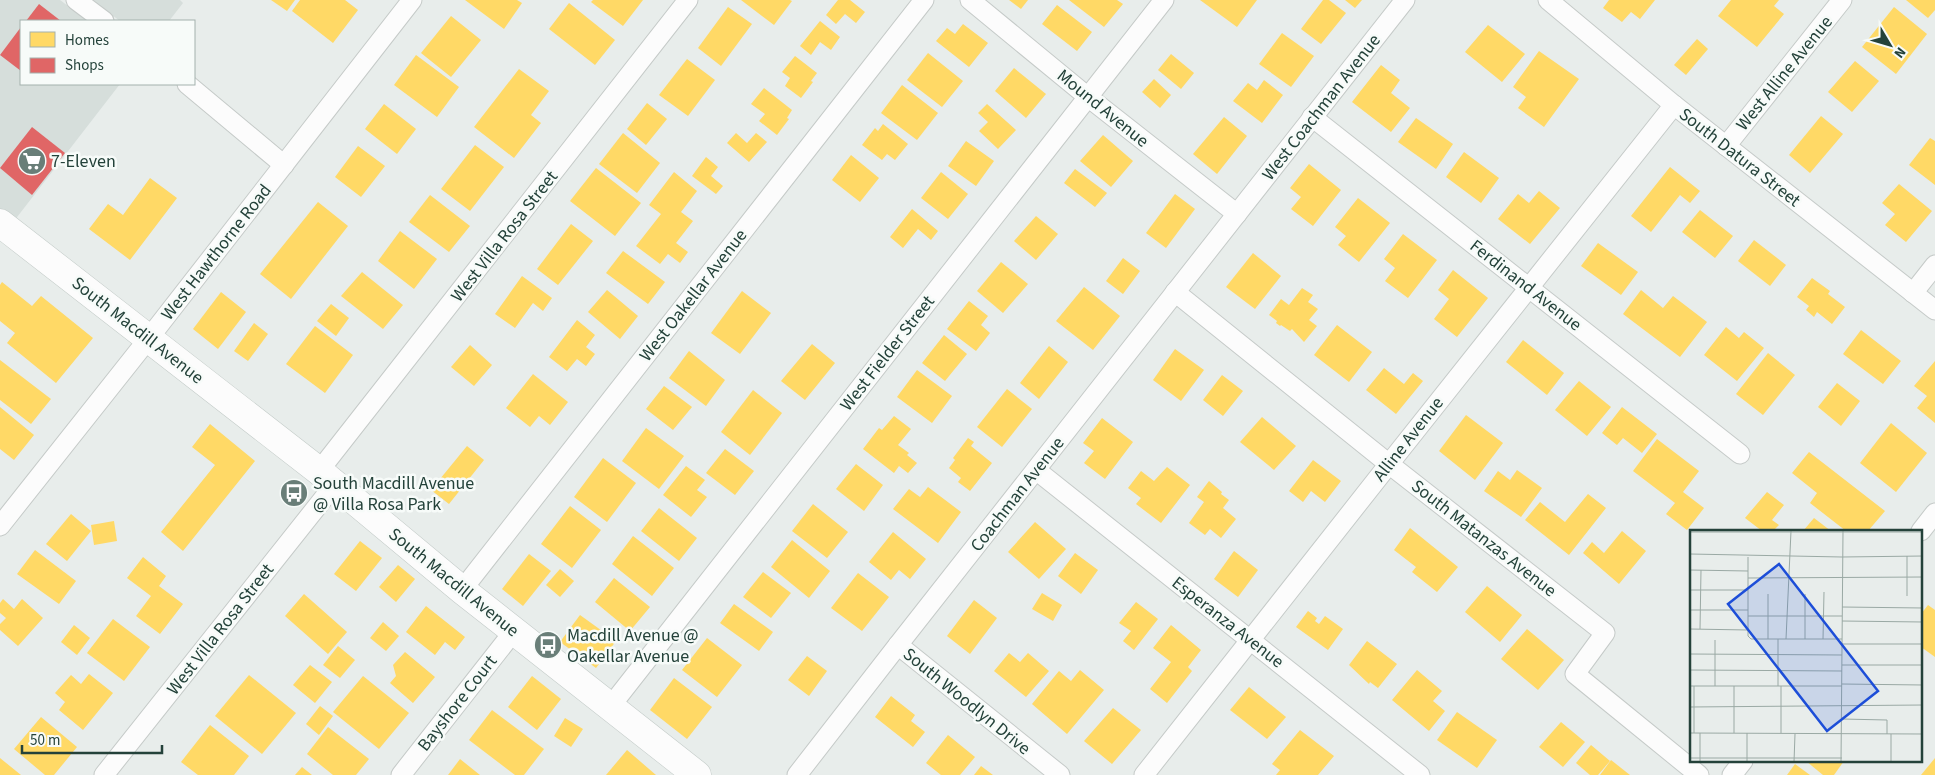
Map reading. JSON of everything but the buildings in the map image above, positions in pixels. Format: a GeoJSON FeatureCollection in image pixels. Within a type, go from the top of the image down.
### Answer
{"type":"FeatureCollection","features":[{"type":"Feature","properties":{"kind":"street"},"geometry":{"type":"LineString","coordinates":[[76,0],[103,20]]}},
{"type":"Feature","properties":{"kind":"street","name":"West Hawthorne Road"},"geometry":{"type":"LineString","coordinates":[[0,526],[412,0]]}},
{"type":"Feature","properties":{"kind":"street","name":"West Villa Rosa Street"},"geometry":{"type":"LineString","coordinates":[[104,775],[688,0]]}},
{"type":"Feature","properties":{"kind":"street","name":"West Oakellar Avenue"},"geometry":{"type":"LineString","coordinates":[[462,590],[924,0]]}},
{"type":"Feature","properties":{"kind":"street","name":"Mound Avenue"},"geometry":{"type":"LineString","coordinates":[[970,0],[1088,97],[1237,214]]}},
{"type":"Feature","properties":{"kind":"street","name":"West Fielder Street"},"geometry":{"type":"LineString","coordinates":[[610,707],[1164,0]]}},
{"type":"Feature","properties":{"kind":"street","name":"West Coachman Avenue"},"geometry":{"type":"LineString","coordinates":[[1237,214],[1405,0]]}},
{"type":"Feature","properties":{"kind":"street","name":"South Datura Street"},"geometry":{"type":"LineString","coordinates":[[1548,0],[1674,105],[1935,310]]}},
{"type":"Feature","properties":{"kind":"street","name":"West Alline Avenue"},"geometry":{"type":"LineString","coordinates":[[1726,146],[1842,0]]}},
{"type":"Feature","properties":{"kind":"street"},"geometry":{"type":"LineString","coordinates":[[188,85],[284,165]]}},
{"type":"Feature","properties":{"kind":"street","name":"Alline Avenue"},"geometry":{"type":"LineString","coordinates":[[1144,775],[1674,105]]}},
{"type":"Feature","properties":{"kind":"street","name":"Ferdinand Avenue"},"geometry":{"type":"LineString","coordinates":[[1312,117],[1740,454]]}},
{"type":"Feature","properties":{"kind":"street","name":"Coachman Avenue"},"geometry":{"type":"LineString","coordinates":[[798,775],[1237,214]]}},
{"type":"Feature","properties":{"kind":"street","name":"South Macdill Avenue"},"geometry":{"type":"LineString","coordinates":[[1,226],[149,338],[327,477],[462,590],[697,775]]}},
{"type":"Feature","properties":{"kind":"street"},"geometry":{"type":"LineString","coordinates":[[1913,293],[1935,265]]}},
{"type":"Feature","properties":{"kind":"street","name":"South Matanzas Avenue"},"geometry":{"type":"LineString","coordinates":[[1175,292],[1389,464],[1605,633],[1575,674],[1699,775]]}},
{"type":"Feature","properties":{"kind":"street","name":"Esperanza Avenue"},"geometry":{"type":"LineString","coordinates":[[1036,470],[1420,775]]}},
{"type":"Feature","properties":{"kind":"street"},"geometry":{"type":"LineString","coordinates":[[1922,530],[1935,513]]}},
{"type":"Feature","properties":{"kind":"street","name":"Bayshore Court"},"geometry":{"type":"LineString","coordinates":[[401,775],[514,631]]}},
{"type":"Feature","properties":{"kind":"street","name":"South Woodlyn Drive"},"geometry":{"type":"LineString","coordinates":[[898,645],[1060,775]]}},
{"type":"Feature","properties":{"kind":"street"},"geometry":{"type":"LineString","coordinates":[[1732,775],[1742,762]]}},
{"type":"Feature","properties":{"kind":"shaded area"},"geometry":{"type":"Polygon","coordinates":[[[0,0],[60,0],[87,20],[20,20],[20,85],[119,85],[14,221],[0,210],[0,0]]]}},
{"type":"Feature","properties":{"kind":"shaded area"},"geometry":{"type":"Polygon","coordinates":[[[92,0],[180,0],[183,3],[170,20],[119,20],[92,0]]]}},
{"type":"Feature","properties":{"kind":"place","name":"7-Eleven"},"geometry":{"type":"Point","coordinates":[32,161]}},
{"type":"Feature","properties":{"kind":"place","name":"South Macdill Avenue @ Villa Rosa Park"},"geometry":{"type":"Point","coordinates":[294,493]}},
{"type":"Feature","properties":{"kind":"place","name":"Macdill Avenue @ Oakellar Avenue"},"geometry":{"type":"Point","coordinates":[548,645]}}]}
